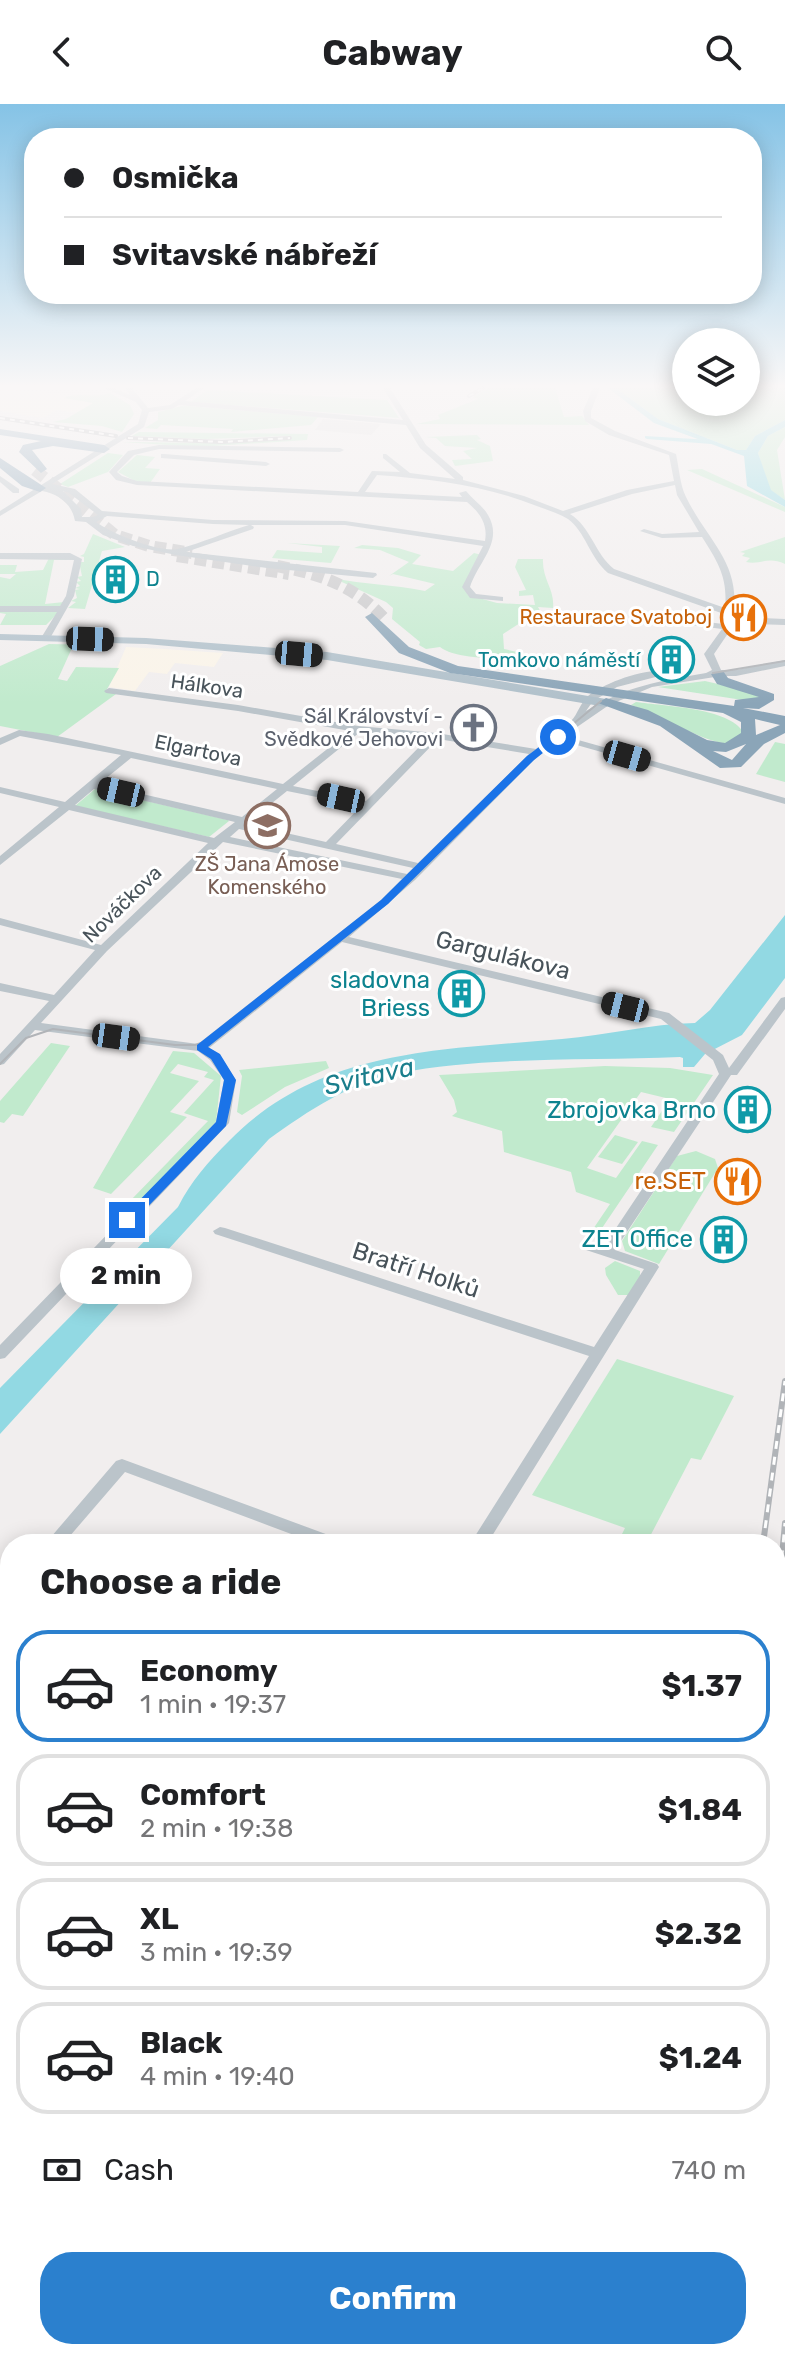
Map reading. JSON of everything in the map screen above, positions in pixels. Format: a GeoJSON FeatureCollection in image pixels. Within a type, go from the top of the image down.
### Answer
{"type":"FeatureCollection","features":[{"type":"Feature","properties":{"kind":"highway"},"geometry":{"type":"LineString","coordinates":[[378,618],[398,645],[435,664],[479,675],[752,705],[769,699],[764,693],[722,681],[718,674]]}},
{"type":"Feature","properties":{"kind":"highway"},"geometry":{"type":"LineString","coordinates":[[718,674],[774,690],[785,698]]}},
{"type":"Feature","properties":{"kind":"highway"},"geometry":{"type":"LineString","coordinates":[[696,700],[785,718]]}},
{"type":"Feature","properties":{"kind":"highway"},"geometry":{"type":"LineString","coordinates":[[598,701],[654,718],[705,745],[725,747],[741,742],[750,731],[749,722],[743,717],[696,700]]}},
{"type":"Feature","properties":{"kind":"highway"},"geometry":{"type":"LineString","coordinates":[[684,735],[714,762],[728,765],[741,762],[762,735],[785,728]]}},
{"type":"Feature","properties":{"kind":"main road"},"geometry":{"type":"LineString","coordinates":[[0,637],[159,642],[327,656],[598,701]]}},
{"type":"Feature","properties":{"kind":"street"},"geometry":{"type":"LineString","coordinates":[[0,514],[33,493]]}},
{"type":"Feature","properties":{"kind":"street"},"geometry":{"type":"LineString","coordinates":[[61,493],[77,513],[78,519],[100,518],[99,512],[75,493]]}},
{"type":"Feature","properties":{"kind":"street"},"geometry":{"type":"LineString","coordinates":[[365,493],[468,500]]}},
{"type":"Feature","properties":{"kind":"street"},"geometry":{"type":"LineString","coordinates":[[464,493],[489,522],[488,544],[466,587],[473,596],[500,599]]}},
{"type":"Feature","properties":{"kind":"street"},"geometry":{"type":"LineString","coordinates":[[514,493],[563,514],[580,525],[591,552],[599,563],[611,571],[729,620]]}},
{"type":"Feature","properties":{"kind":"street"},"geometry":{"type":"LineString","coordinates":[[563,514],[626,493]]}},
{"type":"Feature","properties":{"kind":"street"},"geometry":{"type":"LineString","coordinates":[[681,493],[725,567],[731,592],[729,620],[709,654],[718,674]]}},
{"type":"Feature","properties":{"kind":"street"},"geometry":{"type":"LineString","coordinates":[[0,504],[12,506]]}},
{"type":"Feature","properties":{"kind":"street"},"geometry":{"type":"LineString","coordinates":[[77,513],[257,523],[345,523],[488,544]]}},
{"type":"Feature","properties":{"kind":"street"},"geometry":{"type":"LineString","coordinates":[[89,520],[110,537],[175,553],[373,575]]}},
{"type":"Feature","properties":{"kind":"street"},"geometry":{"type":"LineString","coordinates":[[175,553],[257,523]]}},
{"type":"Feature","properties":{"kind":"street"},"geometry":{"type":"LineString","coordinates":[[644,531],[662,536],[705,534]]}},
{"type":"Feature","properties":{"kind":"street"},"geometry":{"type":"LineString","coordinates":[[0,556],[77,558],[70,596],[46,638]]}},
{"type":"Feature","properties":{"kind":"street"},"geometry":{"type":"LineString","coordinates":[[0,609],[63,609]]}},
{"type":"Feature","properties":{"kind":"street"},"geometry":{"type":"LineString","coordinates":[[647,616],[785,622]]}},
{"type":"Feature","properties":{"kind":"street"},"geometry":{"type":"LineString","coordinates":[[201,1048],[411,878],[538,752],[598,701],[654,683],[785,663]]}},
{"type":"Feature","properties":{"kind":"street"},"geometry":{"type":"LineString","coordinates":[[578,720],[580,710],[647,675],[718,674]]}},
{"type":"Feature","properties":{"kind":"street","name":"Hálkova"},"geometry":{"type":"LineString","coordinates":[[109,691],[238,708],[358,729],[436,736],[538,752]]}},
{"type":"Feature","properties":{"kind":"street","name":"Nováčkova"},"geometry":{"type":"LineString","coordinates":[[2,1056],[34,1026],[103,949],[219,840],[358,729]]}},
{"type":"Feature","properties":{"kind":"street","name":"Elgartova"},"geometry":{"type":"LineString","coordinates":[[0,742],[19,733],[369,805]]}},
{"type":"Feature","properties":{"kind":"street"},"geometry":{"type":"LineString","coordinates":[[328,846],[436,736]]}},
{"type":"Feature","properties":{"kind":"street"},"geometry":{"type":"LineString","coordinates":[[558,737],[785,801]]}},
{"type":"Feature","properties":{"kind":"street"},"geometry":{"type":"LineString","coordinates":[[0,862],[129,754]]}},
{"type":"Feature","properties":{"kind":"street"},"geometry":{"type":"LineString","coordinates":[[90,785],[422,867]]}},
{"type":"Feature","properties":{"kind":"street"},"geometry":{"type":"LineString","coordinates":[[0,790],[219,840],[411,878]]}},
{"type":"Feature","properties":{"kind":"street"},"geometry":{"type":"LineString","coordinates":[[0,921],[103,949]]}},
{"type":"Feature","properties":{"kind":"street","name":"Gargulákova"},"geometry":{"type":"LineString","coordinates":[[340,938],[668,1018],[715,1055],[729,1073]]}},
{"type":"Feature","properties":{"kind":"street"},"geometry":{"type":"LineString","coordinates":[[0,987],[57,999]]}},
{"type":"Feature","properties":{"kind":"street"},"geometry":{"type":"LineString","coordinates":[[607,1252],[729,1073],[785,1001]]}},
{"type":"Feature","properties":{"kind":"street"},"geometry":{"type":"LineString","coordinates":[[0,1354],[222,1123],[230,1080],[215,1057],[201,1048],[34,1026]]}},
{"type":"Feature","properties":{"kind":"street","name":"Bratří Holků"},"geometry":{"type":"LineString","coordinates":[[220,1231],[597,1353]]}},
{"type":"Feature","properties":{"kind":"street"},"geometry":{"type":"LineString","coordinates":[[484,1534],[652,1267],[588,1246]]}},
{"type":"Feature","properties":{"kind":"street"},"geometry":{"type":"LineString","coordinates":[[62,1534],[122,1465],[309,1534]]}},
{"type":"Feature","properties":{"kind":"shaded area"},"geometry":{"type":"Polygon","coordinates":[[[126,647],[223,653],[214,667],[175,663],[167,674],[149,672],[135,691],[109,687],[126,647]]]}},
{"type":"Feature","properties":{"kind":"green space"},"geometry":{"type":"Polygon","coordinates":[[[741,493],[755,493],[785,507],[785,512],[741,493]]]}},
{"type":"Feature","properties":{"kind":"green space"},"geometry":{"type":"Polygon","coordinates":[[[93,534],[125,547],[102,551],[85,609],[68,608],[76,602],[71,601],[77,598],[75,590],[80,589],[75,588],[80,586],[76,582],[81,581],[77,577],[82,576],[79,562],[84,562],[84,557],[80,556],[84,554],[93,534]]]}},
{"type":"Feature","properties":{"kind":"green space"},"geometry":{"type":"Polygon","coordinates":[[[785,537],[785,564],[774,561],[746,562],[750,558],[742,556],[745,553],[740,552],[785,537]]]}},
{"type":"Feature","properties":{"kind":"green space"},"geometry":{"type":"Polygon","coordinates":[[[287,543],[340,546],[331,563],[272,558],[277,550],[322,553],[322,547],[287,543]]]}},
{"type":"Feature","properties":{"kind":"green space"},"geometry":{"type":"Polygon","coordinates":[[[362,545],[398,548],[421,555],[412,564],[453,571],[474,553],[482,555],[464,586],[468,595],[497,603],[535,605],[533,595],[519,596],[519,591],[526,590],[515,567],[518,559],[543,559],[553,608],[538,607],[544,618],[531,616],[503,634],[504,649],[554,660],[477,657],[449,652],[440,647],[426,649],[419,645],[420,642],[392,619],[393,608],[386,602],[333,578],[425,591],[435,584],[393,574],[389,576],[409,562],[380,550],[354,548],[362,545]]]}},
{"type":"Feature","properties":{"kind":"green space"},"geometry":{"type":"Polygon","coordinates":[[[49,558],[73,560],[54,560],[45,604],[64,602],[60,606],[0,608],[0,577],[10,579],[16,574],[0,574],[0,565],[17,565],[15,572],[43,570],[49,558]]]}},
{"type":"Feature","properties":{"kind":"green space"},"geometry":{"type":"Polygon","coordinates":[[[0,609],[59,612],[46,625],[0,625],[6,614],[0,613],[0,609]]]}},
{"type":"Feature","properties":{"kind":"green space"},"geometry":{"type":"Polygon","coordinates":[[[49,644],[97,645],[72,648],[58,679],[67,681],[76,667],[119,668],[106,691],[116,694],[57,737],[0,726],[0,666],[49,644]]]}},
{"type":"Feature","properties":{"kind":"green space"},"geometry":{"type":"Polygon","coordinates":[[[705,681],[757,693],[761,697],[749,701],[658,687],[705,681]]]}},
{"type":"Feature","properties":{"kind":"green space"},"geometry":{"type":"Polygon","coordinates":[[[636,702],[711,713],[736,724],[743,732],[733,742],[720,743],[631,705],[636,702]]]}},
{"type":"Feature","properties":{"kind":"green space"},"geometry":{"type":"Polygon","coordinates":[[[775,742],[785,744],[785,782],[756,774],[775,742]]]}},
{"type":"Feature","properties":{"kind":"green space"},"geometry":{"type":"Polygon","coordinates":[[[95,789],[229,821],[209,837],[75,806],[95,789]]]}},
{"type":"Feature","properties":{"kind":"green space"},"geometry":{"type":"Polygon","coordinates":[[[51,1043],[70,1046],[23,1116],[12,1114],[4,1123],[0,1122],[0,1101],[51,1043]]]}},
{"type":"Feature","properties":{"kind":"green space"},"geometry":{"type":"Polygon","coordinates":[[[173,1051],[194,1053],[221,1076],[216,1122],[128,1213],[113,1208],[121,1200],[129,1202],[208,1121],[184,1113],[214,1080],[204,1077],[208,1072],[178,1064],[170,1073],[199,1081],[170,1112],[187,1117],[111,1194],[93,1188],[173,1051]]]}},
{"type":"Feature","properties":{"kind":"green space"},"geometry":{"type":"Polygon","coordinates":[[[326,1061],[329,1068],[285,1087],[242,1115],[237,1112],[242,1076],[239,1070],[326,1061]]]}},
{"type":"Feature","properties":{"kind":"green space"},"geometry":{"type":"Polygon","coordinates":[[[605,1066],[670,1068],[713,1075],[674,1132],[651,1127],[670,1099],[641,1092],[587,1168],[616,1178],[642,1141],[658,1145],[596,1237],[589,1235],[610,1204],[576,1192],[571,1172],[504,1152],[502,1131],[452,1116],[457,1112],[454,1100],[439,1075],[605,1066]]]}},
{"type":"Feature","properties":{"kind":"green space"},"geometry":{"type":"Polygon","coordinates":[[[615,1135],[638,1142],[622,1164],[598,1157],[615,1135]]]}},
{"type":"Feature","properties":{"kind":"green space"},"geometry":{"type":"Polygon","coordinates":[[[696,1151],[715,1159],[718,1168],[659,1264],[625,1251],[622,1241],[677,1156],[696,1151]]]}},
{"type":"Feature","properties":{"kind":"green space"},"geometry":{"type":"Polygon","coordinates":[[[615,1261],[640,1271],[640,1278],[629,1295],[618,1295],[606,1275],[605,1268],[615,1261]]]}},
{"type":"Feature","properties":{"kind":"green space"},"geometry":{"type":"Polygon","coordinates":[[[617,1359],[734,1396],[701,1460],[691,1458],[651,1534],[622,1534],[625,1528],[532,1495],[617,1359]]]}},
{"type":"Feature","properties":{"kind":"water"},"geometry":{"type":"Polygon","coordinates":[[[760,493],[776,493],[785,500],[785,507],[760,493]]]}},
{"type":"Feature","properties":{"kind":"water","name":"Svitava"},"geometry":{"type":"Polygon","coordinates":[[[785,915],[785,978],[742,1035],[705,1054],[694,1067],[683,1067],[683,1058],[680,1057],[502,1062],[432,1068],[364,1083],[299,1118],[269,1139],[0,1434],[0,1388],[178,1207],[207,1164],[264,1110],[302,1087],[384,1059],[472,1046],[695,1023],[710,1010],[785,915]]]}},
{"type":"Feature","properties":{"kind":"tunnel"},"geometry":{"type":"LineString","coordinates":[[64,493],[115,535],[149,546],[192,553]]}},
{"type":"Feature","properties":{"kind":"tunnel"},"geometry":{"type":"LineString","coordinates":[[177,556],[289,574]]}},
{"type":"Feature","properties":{"kind":"tunnel"},"geometry":{"type":"LineString","coordinates":[[277,566],[308,573],[348,589],[384,618]]}},
{"type":"Feature","properties":{"kind":"tram line"},"geometry":{"type":"LineString","coordinates":[[713,673],[785,661]]}},
{"type":"Feature","properties":{"kind":"tram line"},"geometry":{"type":"LineString","coordinates":[[0,1064],[26,1038],[53,1029],[175,1045],[195,1045],[216,1038],[387,903],[532,758],[601,701]]}},
{"type":"Feature","properties":{"kind":"railway"},"geometry":{"type":"LineString","coordinates":[[764,1534],[785,1381]]}},
{"type":"Feature","properties":{"kind":"railway"},"geometry":{"type":"LineString","coordinates":[[784,1534],[785,1523]]}},
{"type":"Feature","properties":{"kind":"place","name":"D"},"geometry":{"type":"Point","coordinates":[115,579]}},
{"type":"Feature","properties":{"kind":"place","name":"Restaurace Svatoboj"},"geometry":{"type":"Point","coordinates":[743,617]}},
{"type":"Feature","properties":{"kind":"place","name":"Tomkovo náměstí"},"geometry":{"type":"Point","coordinates":[671,660]}},
{"type":"Feature","properties":{"kind":"place","name":"Sál Království - Svědkové Jehovovi"},"geometry":{"type":"Point","coordinates":[474,728]}},
{"type":"Feature","properties":{"kind":"place","name":"ZŠ Jana Ámose Komenského"},"geometry":{"type":"Point","coordinates":[267,825]}},
{"type":"Feature","properties":{"kind":"place","name":"sladovna Briess"},"geometry":{"type":"Point","coordinates":[461,994]}},
{"type":"Feature","properties":{"kind":"place","name":"Zbrojovka Brno"},"geometry":{"type":"Point","coordinates":[747,1110]}},
{"type":"Feature","properties":{"kind":"place","name":"re.SET"},"geometry":{"type":"Point","coordinates":[737,1181]}},
{"type":"Feature","properties":{"kind":"place","name":"ZET Office"},"geometry":{"type":"Point","coordinates":[724,1239]}},
{"type":"Feature","properties":{"kind":"route"},"geometry":{"type":"LineString","coordinates":[[127,1220],[222,1123],[230,1080],[226,1068],[201,1048],[385,902],[530,758],[558,737]]}}]}
